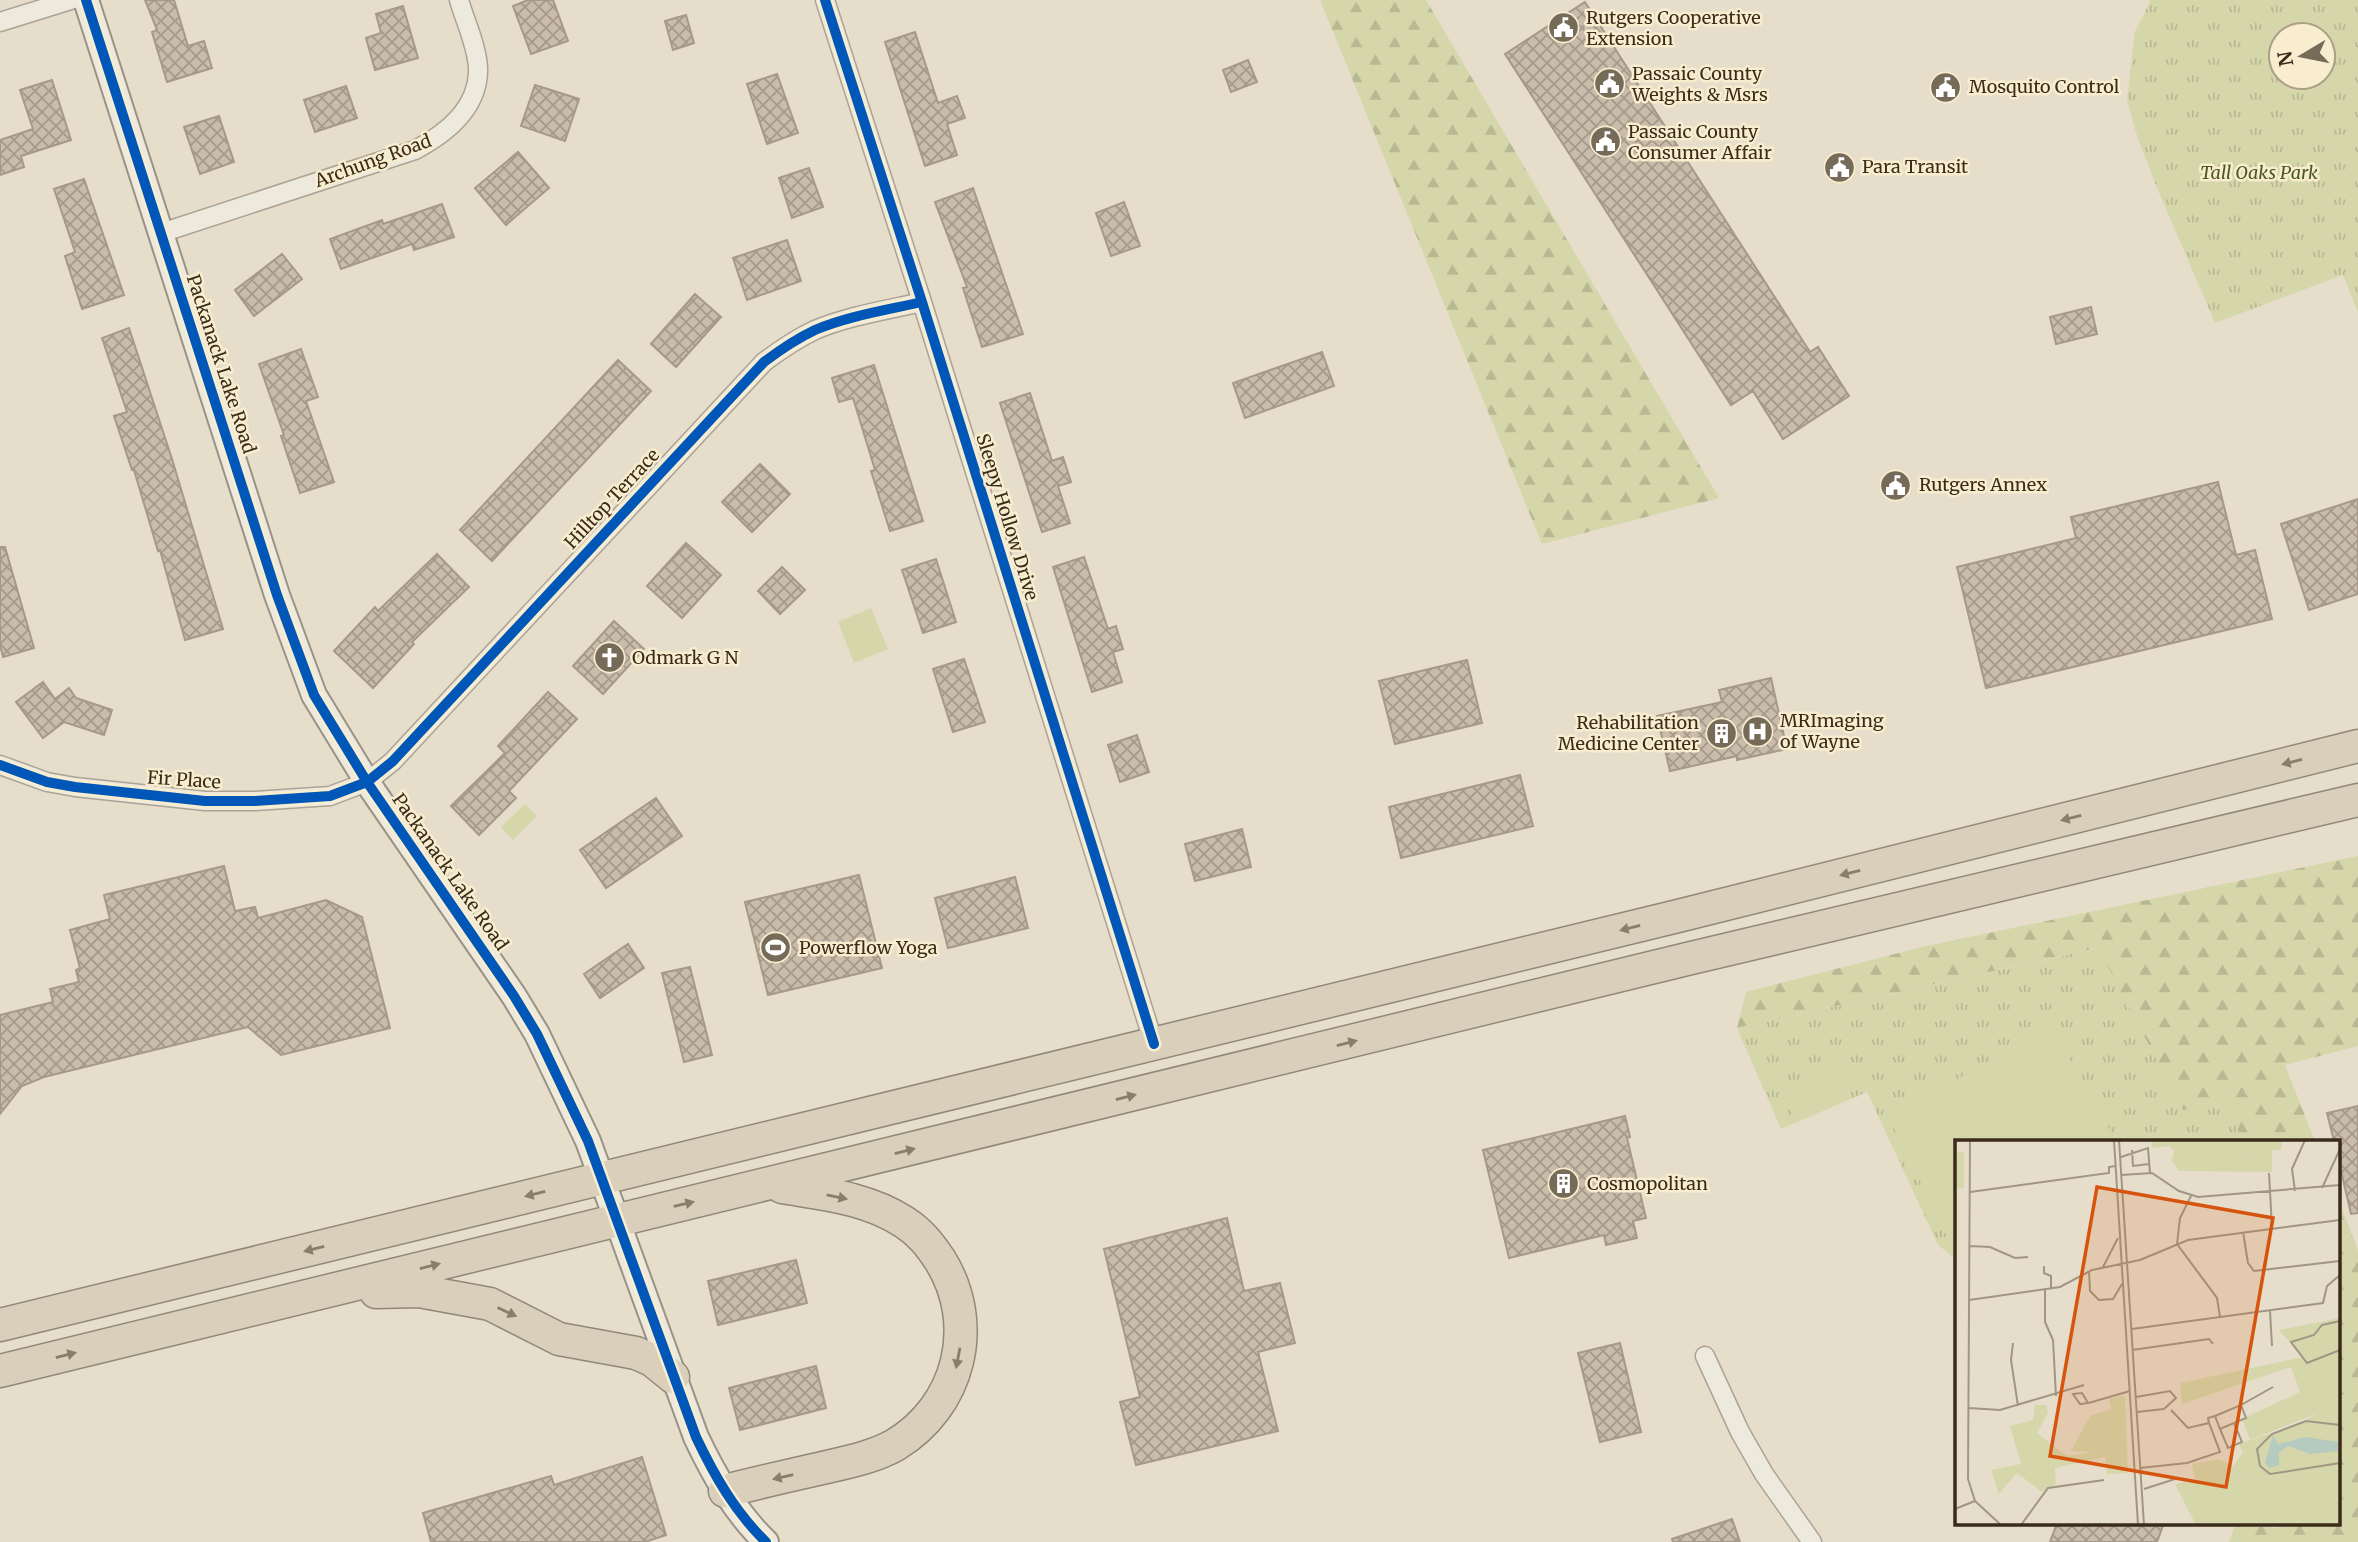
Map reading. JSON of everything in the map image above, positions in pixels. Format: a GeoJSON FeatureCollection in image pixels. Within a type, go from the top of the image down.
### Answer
{"type":"FeatureCollection","features":[{"type":"Feature","properties":{"kind":"highway"},"geometry":{"type":"LineString","coordinates":[[0,1325],[1717,906],[2358,746]]}},
{"type":"Feature","properties":{"kind":"highway"},"geometry":{"type":"LineString","coordinates":[[0,1371],[1687,959],[2358,800]]}},
{"type":"Feature","properties":{"kind":"highway"},"geometry":{"type":"LineString","coordinates":[[725,1491],[854,1460],[894,1446],[936,1409],[956,1371],[960,1357],[961,1317],[957,1296],[950,1277],[930,1244],[916,1231],[863,1202],[770,1184]]}},
{"type":"Feature","properties":{"kind":"highway"},"geometry":{"type":"LineString","coordinates":[[319,1293],[419,1291],[490,1304],[559,1339],[636,1353],[652,1360],[673,1377]]}},
{"type":"Feature","properties":{"kind":"street"},"geometry":{"type":"LineString","coordinates":[[0,22],[71,0]]}},
{"type":"Feature","properties":{"kind":"street","name":"Packanack Lake Road"},"geometry":{"type":"LineString","coordinates":[[86,0],[277,595],[314,695],[367,782],[514,996],[531,1025],[573,1106],[618,1220],[696,1437],[738,1512],[766,1542]]}},
{"type":"Feature","properties":{"kind":"street","name":"Archung Road"},"geometry":{"type":"LineString","coordinates":[[161,233],[415,150],[437,138],[455,123],[468,106],[476,87],[478,67],[459,0]]}},
{"type":"Feature","properties":{"kind":"street","name":"Sleepy Hollow Drive"},"geometry":{"type":"LineString","coordinates":[[825,0],[1154,1044]]}},
{"type":"Feature","properties":{"kind":"street","name":"Hilltop Terrace"},"geometry":{"type":"LineString","coordinates":[[367,782],[393,761],[764,362],[816,330],[922,302]]}},
{"type":"Feature","properties":{"kind":"street","name":"Fir Place"},"geometry":{"type":"LineString","coordinates":[[0,765],[25,775],[65,785],[205,800],[255,801],[330,796],[367,782]]}},
{"type":"Feature","properties":{"kind":"street"},"geometry":{"type":"LineString","coordinates":[[1705,1356],[1740,1432],[1764,1474],[1812,1542]]}},
{"type":"Feature","properties":{"kind":"green space"},"geometry":{"type":"Polygon","coordinates":[[[1320,0],[1426,0],[1719,498],[1542,544],[1320,0]]]}},
{"type":"Feature","properties":{"kind":"green space","name":"Tall Oaks Park"},"geometry":{"type":"Polygon","coordinates":[[[2151,0],[2358,0],[2358,312],[2343,275],[2215,323],[2157,188],[2138,139],[2127,100],[2135,31],[2151,0]]]}},
{"type":"Feature","properties":{"kind":"green space"},"geometry":{"type":"Polygon","coordinates":[[[871,608],[888,649],[854,663],[838,622],[871,608]]]}},
{"type":"Feature","properties":{"kind":"green space"},"geometry":{"type":"Polygon","coordinates":[[[525,804],[537,816],[513,840],[501,827],[525,804]]]}},
{"type":"Feature","properties":{"kind":"green space"},"geometry":{"type":"Polygon","coordinates":[[[2358,856],[2358,1046],[2285,1065],[2315,1140],[2243,1140],[2226,1105],[2183,1111],[2097,948],[1737,1028],[1746,992],[1922,947],[2358,856]]]}},
{"type":"Feature","properties":{"kind":"green space"},"geometry":{"type":"Polygon","coordinates":[[[2098,948],[2183,1110],[2226,1104],[2243,1140],[1955,1140],[1955,1258],[1938,1245],[1867,1092],[1781,1129],[1737,1028],[2098,948]]]}},
{"type":"Feature","properties":{"kind":"green space"},"geometry":{"type":"Polygon","coordinates":[[[2045,1036],[2059,1040],[2115,1140],[1955,1140],[1955,1243],[1949,1241],[1887,1114],[2045,1036]]]}},
{"type":"Feature","properties":{"kind":"green space"},"geometry":{"type":"Polygon","coordinates":[[[1838,1061],[1852,1090],[1794,1118],[1780,1088],[1838,1061]]]}},
{"type":"Feature","properties":{"kind":"green space"},"geometry":{"type":"Polygon","coordinates":[[[2340,1204],[2358,1250],[2358,1542],[2229,1542],[2235,1524],[2277,1528],[2281,1524],[2340,1524],[2340,1204]]]}},
{"type":"Feature","properties":{"kind":"building"},"geometry":{"type":"Polygon","coordinates":[[[145,0],[174,0],[188,46],[204,41],[212,68],[167,82],[152,32],[157,30],[145,0]]]}},
{"type":"Feature","properties":{"kind":"building"},"geometry":{"type":"Polygon","coordinates":[[[528,0],[553,0],[568,41],[531,54],[513,6],[528,0]]]}},
{"type":"Feature","properties":{"kind":"building"},"geometry":{"type":"Polygon","coordinates":[[[1585,2],[1810,352],[1818,347],[1849,396],[1783,439],[1753,391],[1731,405],[1505,54],[1585,2]]]}},
{"type":"Feature","properties":{"kind":"building"},"geometry":{"type":"Polygon","coordinates":[[[403,6],[418,58],[375,70],[366,38],[381,33],[376,14],[403,6]]]}},
{"type":"Feature","properties":{"kind":"building"},"geometry":{"type":"Polygon","coordinates":[[[686,15],[694,43],[673,50],[665,21],[686,15]]]}},
{"type":"Feature","properties":{"kind":"building"},"geometry":{"type":"Polygon","coordinates":[[[915,32],[938,103],[957,96],[965,118],[947,124],[957,155],[925,166],[885,42],[915,32]]]}},
{"type":"Feature","properties":{"kind":"building"},"geometry":{"type":"Polygon","coordinates":[[[1248,60],[1257,82],[1231,92],[1223,70],[1248,60]]]}},
{"type":"Feature","properties":{"kind":"building"},"geometry":{"type":"Polygon","coordinates":[[[777,74],[798,133],[767,144],[747,84],[777,74]]]}},
{"type":"Feature","properties":{"kind":"building"},"geometry":{"type":"Polygon","coordinates":[[[52,80],[71,140],[21,156],[24,167],[0,175],[0,140],[33,129],[20,90],[52,80]]]}},
{"type":"Feature","properties":{"kind":"building"},"geometry":{"type":"Polygon","coordinates":[[[535,85],[579,99],[565,141],[521,126],[535,85]]]}},
{"type":"Feature","properties":{"kind":"building"},"geometry":{"type":"Polygon","coordinates":[[[346,86],[357,118],[315,132],[304,100],[346,86]]]}},
{"type":"Feature","properties":{"kind":"building"},"geometry":{"type":"Polygon","coordinates":[[[219,116],[234,162],[200,174],[184,127],[219,116]]]}},
{"type":"Feature","properties":{"kind":"building"},"geometry":{"type":"Polygon","coordinates":[[[518,152],[549,188],[506,225],[475,188],[518,152]]]}},
{"type":"Feature","properties":{"kind":"building"},"geometry":{"type":"Polygon","coordinates":[[[809,168],[823,207],[792,218],[779,178],[809,168]]]}},
{"type":"Feature","properties":{"kind":"building"},"geometry":{"type":"Polygon","coordinates":[[[84,179],[124,295],[82,309],[65,256],[75,252],[54,189],[84,179]]]}},
{"type":"Feature","properties":{"kind":"building"},"geometry":{"type":"Polygon","coordinates":[[[973,188],[1023,334],[982,347],[963,288],[967,287],[935,202],[973,188]]]}},
{"type":"Feature","properties":{"kind":"building"},"geometry":{"type":"Polygon","coordinates":[[[1124,202],[1140,246],[1111,256],[1096,213],[1124,202]]]}},
{"type":"Feature","properties":{"kind":"building"},"geometry":{"type":"Polygon","coordinates":[[[442,204],[454,237],[414,250],[412,244],[341,269],[330,239],[382,220],[383,224],[442,204]]]}},
{"type":"Feature","properties":{"kind":"building"},"geometry":{"type":"Polygon","coordinates":[[[787,240],[801,281],[747,300],[733,258],[787,240]]]}},
{"type":"Feature","properties":{"kind":"building"},"geometry":{"type":"Polygon","coordinates":[[[282,254],[302,279],[254,316],[235,290],[282,254]]]}},
{"type":"Feature","properties":{"kind":"building"},"geometry":{"type":"Polygon","coordinates":[[[695,294],[721,317],[676,367],[651,344],[695,294]]]}},
{"type":"Feature","properties":{"kind":"building"},"geometry":{"type":"Polygon","coordinates":[[[2091,307],[2097,334],[2056,344],[2050,317],[2091,307]]]}},
{"type":"Feature","properties":{"kind":"building"},"geometry":{"type":"Polygon","coordinates":[[[129,328],[223,629],[185,640],[160,550],[158,551],[134,470],[114,416],[127,412],[102,338],[129,328]]]}},
{"type":"Feature","properties":{"kind":"building"},"geometry":{"type":"Polygon","coordinates":[[[301,349],[318,397],[306,401],[334,482],[300,493],[281,436],[284,435],[259,364],[301,349]]]}},
{"type":"Feature","properties":{"kind":"building"},"geometry":{"type":"Polygon","coordinates":[[[1322,352],[1334,386],[1245,418],[1233,383],[1322,352]]]}},
{"type":"Feature","properties":{"kind":"building"},"geometry":{"type":"Polygon","coordinates":[[[618,360],[651,391],[492,561],[460,530],[618,360]]]}},
{"type":"Feature","properties":{"kind":"building"},"geometry":{"type":"Polygon","coordinates":[[[874,365],[923,521],[890,531],[871,471],[875,470],[853,398],[839,402],[832,378],[874,365]]]}},
{"type":"Feature","properties":{"kind":"building"},"geometry":{"type":"Polygon","coordinates":[[[1030,393],[1052,461],[1063,457],[1071,482],[1058,486],[1070,523],[1042,532],[1000,403],[1030,393]]]}},
{"type":"Feature","properties":{"kind":"building"},"geometry":{"type":"Polygon","coordinates":[[[760,464],[790,494],[752,532],[722,502],[760,464]]]}},
{"type":"Feature","properties":{"kind":"building"},"geometry":{"type":"Polygon","coordinates":[[[2218,482],[2236,555],[2255,550],[2272,619],[1986,688],[1957,567],[2076,538],[2071,517],[2218,482]]]}},
{"type":"Feature","properties":{"kind":"building"},"geometry":{"type":"Polygon","coordinates":[[[2358,499],[2358,594],[2309,610],[2281,524],[2358,499]]]}},
{"type":"Feature","properties":{"kind":"building"},"geometry":{"type":"Polygon","coordinates":[[[686,543],[721,575],[682,618],[647,586],[686,543]]]}},
{"type":"Feature","properties":{"kind":"building"},"geometry":{"type":"Polygon","coordinates":[[[0,547],[5,547],[34,648],[3,657],[0,645],[0,547]]]}},
{"type":"Feature","properties":{"kind":"building"},"geometry":{"type":"Polygon","coordinates":[[[437,554],[469,587],[412,642],[414,644],[373,688],[334,651],[375,607],[378,611],[437,554]]]}},
{"type":"Feature","properties":{"kind":"building"},"geometry":{"type":"Polygon","coordinates":[[[1084,557],[1108,629],[1116,626],[1123,649],[1113,652],[1122,682],[1092,692],[1053,567],[1084,557]]]}},
{"type":"Feature","properties":{"kind":"building"},"geometry":{"type":"Polygon","coordinates":[[[936,559],[956,622],[923,633],[902,570],[936,559]]]}},
{"type":"Feature","properties":{"kind":"building"},"geometry":{"type":"Polygon","coordinates":[[[782,567],[805,590],[780,614],[758,591],[782,567]]]}},
{"type":"Feature","properties":{"kind":"building","name":"Odmark G N"},"geometry":{"type":"Polygon","coordinates":[[[614,621],[644,649],[603,694],[573,666],[614,621]]]}},
{"type":"Feature","properties":{"kind":"building"},"geometry":{"type":"Polygon","coordinates":[[[964,659],[985,722],[953,732],[933,669],[964,659]]]}},
{"type":"Feature","properties":{"kind":"building"},"geometry":{"type":"Polygon","coordinates":[[[1467,660],[1482,723],[1395,744],[1379,681],[1467,660]]]}},
{"type":"Feature","properties":{"kind":"building","name":"Rehabilitation Medicine Center"},"geometry":{"type":"Polygon","coordinates":[[[1771,678],[1787,749],[1737,760],[1737,756],[1670,771],[1657,716],[1722,702],[1719,690],[1771,678]]]}},
{"type":"Feature","properties":{"kind":"building"},"geometry":{"type":"Polygon","coordinates":[[[43,682],[55,699],[69,688],[76,698],[112,710],[104,735],[64,722],[43,738],[16,702],[43,682]]]}},
{"type":"Feature","properties":{"kind":"building"},"geometry":{"type":"Polygon","coordinates":[[[548,692],[577,719],[509,791],[516,798],[479,835],[451,806],[505,753],[498,746],[548,692]]]}},
{"type":"Feature","properties":{"kind":"building"},"geometry":{"type":"Polygon","coordinates":[[[1137,735],[1149,772],[1120,782],[1108,745],[1137,735]]]}},
{"type":"Feature","properties":{"kind":"building"},"geometry":{"type":"Polygon","coordinates":[[[1520,775],[1533,826],[1401,858],[1389,807],[1520,775]]]}},
{"type":"Feature","properties":{"kind":"building"},"geometry":{"type":"Polygon","coordinates":[[[656,798],[682,836],[606,888],[580,850],[656,798]]]}},
{"type":"Feature","properties":{"kind":"building"},"geometry":{"type":"Polygon","coordinates":[[[1242,829],[1251,867],[1195,881],[1185,844],[1242,829]]]}},
{"type":"Feature","properties":{"kind":"building"},"geometry":{"type":"Polygon","coordinates":[[[224,866],[235,911],[255,907],[258,918],[326,900],[362,917],[390,1028],[281,1055],[248,1027],[44,1077],[22,1086],[0,1114],[0,1015],[53,1002],[50,989],[79,982],[76,970],[80,968],[70,930],[110,919],[104,895],[224,866]]]}},
{"type":"Feature","properties":{"kind":"building"},"geometry":{"type":"Polygon","coordinates":[[[859,875],[882,968],[768,995],[745,902],[859,875]]]}},
{"type":"Feature","properties":{"kind":"building"},"geometry":{"type":"Polygon","coordinates":[[[1015,877],[1028,928],[948,948],[935,898],[1015,877]]]}},
{"type":"Feature","properties":{"kind":"building"},"geometry":{"type":"Polygon","coordinates":[[[628,944],[644,968],[600,998],[584,974],[628,944]]]}},
{"type":"Feature","properties":{"kind":"building"},"geometry":{"type":"Polygon","coordinates":[[[690,967],[712,1055],[684,1062],[662,973],[690,967]]]}},
{"type":"Feature","properties":{"kind":"building"},"geometry":{"type":"Polygon","coordinates":[[[2358,1106],[2358,1213],[2351,1214],[2340,1166],[2340,1140],[2334,1140],[2327,1113],[2358,1106]]]}},
{"type":"Feature","properties":{"kind":"building","name":"Cosmopolitan"},"geometry":{"type":"Polygon","coordinates":[[[1625,1116],[1630,1137],[1627,1138],[1646,1218],[1633,1221],[1637,1238],[1606,1245],[1604,1235],[1509,1258],[1483,1150],[1625,1116]]]}},
{"type":"Feature","properties":{"kind":"building"},"geometry":{"type":"Polygon","coordinates":[[[1227,1218],[1244,1291],[1280,1283],[1295,1343],[1258,1352],[1278,1431],[1136,1465],[1120,1402],[1140,1397],[1104,1249],[1227,1218]]]}},
{"type":"Feature","properties":{"kind":"building"},"geometry":{"type":"Polygon","coordinates":[[[796,1260],[807,1303],[718,1325],[708,1281],[796,1260]]]}},
{"type":"Feature","properties":{"kind":"building"},"geometry":{"type":"Polygon","coordinates":[[[1620,1343],[1641,1432],[1600,1442],[1578,1353],[1620,1343]]]}},
{"type":"Feature","properties":{"kind":"building"},"geometry":{"type":"Polygon","coordinates":[[[816,1366],[826,1408],[740,1430],[729,1388],[816,1366]]]}},
{"type":"Feature","properties":{"kind":"building"},"geometry":{"type":"Polygon","coordinates":[[[642,1457],[666,1535],[645,1542],[431,1542],[423,1513],[551,1476],[554,1485],[642,1457]]]}},
{"type":"Feature","properties":{"kind":"building"},"geometry":{"type":"Polygon","coordinates":[[[1732,1519],[1740,1542],[1673,1542],[1672,1539],[1732,1519]]]}},
{"type":"Feature","properties":{"kind":"building"},"geometry":{"type":"Polygon","coordinates":[[[2057,1524],[2164,1524],[2157,1542],[2050,1542],[2057,1524]]]}},
{"type":"Feature","properties":{"kind":"cycle path"},"geometry":{"type":"LineString","coordinates":[[86,0],[277,595],[314,695],[367,782],[514,996],[537,1034],[588,1141],[696,1437],[726,1492],[766,1542]]}},
{"type":"Feature","properties":{"kind":"cycle path"},"geometry":{"type":"LineString","coordinates":[[825,0],[1154,1044]]}},
{"type":"Feature","properties":{"kind":"cycle path"},"geometry":{"type":"LineString","coordinates":[[0,765],[47,782],[75,787],[205,801],[330,796],[367,782],[393,761],[764,362],[801,337],[828,325],[922,302]]}},
{"type":"Feature","properties":{"kind":"place","name":"Rutgers Cooperative Extension"},"geometry":{"type":"Point","coordinates":[1563,28]}},
{"type":"Feature","properties":{"kind":"place","name":"Passaic County Weights & Msrs"},"geometry":{"type":"Point","coordinates":[1609,84]}},
{"type":"Feature","properties":{"kind":"place","name":"Mosquito Control"},"geometry":{"type":"Point","coordinates":[1946,87]}},
{"type":"Feature","properties":{"kind":"place","name":"Passaic County Consumer Affair"},"geometry":{"type":"Point","coordinates":[1605,142]}},
{"type":"Feature","properties":{"kind":"place","name":"Para Transit"},"geometry":{"type":"Point","coordinates":[1839,167]}},
{"type":"Feature","properties":{"kind":"place","name":"Rutgers Annex"},"geometry":{"type":"Point","coordinates":[1896,485]}},
{"type":"Feature","properties":{"kind":"place","name":"Odmark G N"},"geometry":{"type":"Point","coordinates":[609,658]}},
{"type":"Feature","properties":{"kind":"place","name":"MRImaging of Wayne"},"geometry":{"type":"Point","coordinates":[1757,731]}},
{"type":"Feature","properties":{"kind":"place","name":"Rehabilitation Medicine Center"},"geometry":{"type":"Point","coordinates":[1722,733]}},
{"type":"Feature","properties":{"kind":"place","name":"Powerflow Yoga"},"geometry":{"type":"Point","coordinates":[776,948]}},
{"type":"Feature","properties":{"kind":"place","name":"Cosmopolitan"},"geometry":{"type":"Point","coordinates":[1564,1184]}}]}
